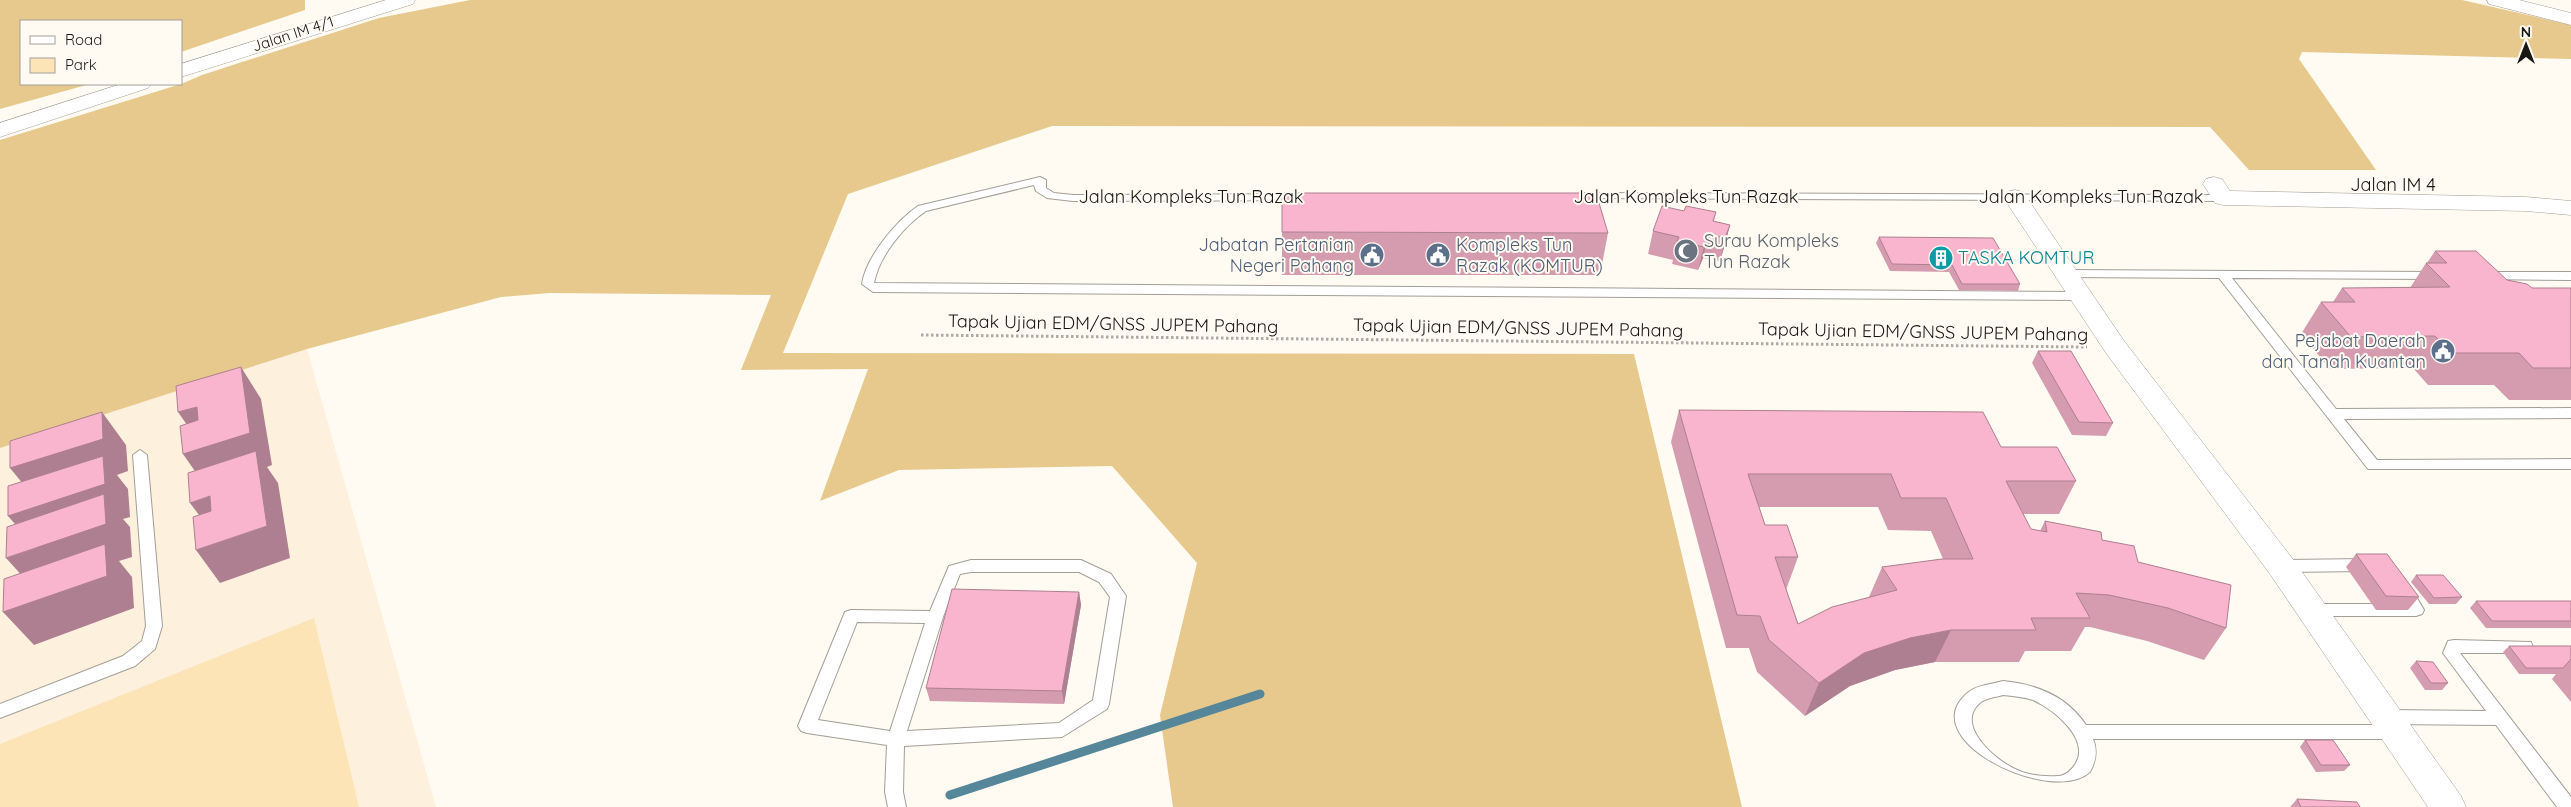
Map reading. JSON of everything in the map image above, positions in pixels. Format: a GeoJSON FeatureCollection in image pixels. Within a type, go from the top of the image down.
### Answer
{"type":"FeatureCollection","features":[{"type":"Feature","properties":{"kind":"street","name":"Jalan IM 4/1"},"geometry":{"type":"LineString","coordinates":[[182,70],[314,27],[406,0]]}},
{"type":"Feature","properties":{"kind":"street"},"geometry":{"type":"LineString","coordinates":[[2496,0],[2571,19]]}},
{"type":"Feature","properties":{"kind":"street"},"geometry":{"type":"LineString","coordinates":[[2559,0],[2571,3]]}},
{"type":"Feature","properties":{"kind":"street"},"geometry":{"type":"LineString","coordinates":[[0,130],[138,85]]}},
{"type":"Feature","properties":{"kind":"street","name":"Jalan IM 4"},"geometry":{"type":"LineString","coordinates":[[2218,191],[2509,185],[2571,189]]}},
{"type":"Feature","properties":{"kind":"street","name":"Jalan IM 4"},"geometry":{"type":"LineString","coordinates":[[2218,191],[2526,204],[2571,208]]}},
{"type":"Feature","properties":{"kind":"street"},"geometry":{"type":"LineString","coordinates":[[2014,197],[2115,348],[2281,566],[2448,807]]}},
{"type":"Feature","properties":{"kind":"lane","name":"Jalan Kompleks Tun Razak"},"geometry":{"type":"LineString","coordinates":[[1314,196],[1073,198],[1051,196],[1040,189],[1040,180],[922,208],[909,217],[886,249],[868,278],[868,284],[873,288],[991,290],[2074,285]]}},
{"type":"Feature","properties":{"kind":"lane","name":"Jalan Kompleks Tun Razak"},"geometry":{"type":"LineString","coordinates":[[1568,196],[2014,197],[2218,191]]}},
{"type":"Feature","properties":{"kind":"lane"},"geometry":{"type":"LineString","coordinates":[[2074,285],[2222,274],[2451,276]]}},
{"type":"Feature","properties":{"kind":"lane"},"geometry":{"type":"LineString","coordinates":[[2222,274],[2373,466],[2571,464]]}},
{"type":"Feature","properties":{"kind":"lane"},"geometry":{"type":"LineString","coordinates":[[2471,276],[2571,276]]}},
{"type":"Feature","properties":{"kind":"lane"},"geometry":{"type":"LineString","coordinates":[[2331,414],[2571,413]]}},
{"type":"Feature","properties":{"kind":"lane"},"geometry":{"type":"LineString","coordinates":[[0,711],[129,661],[149,644],[154,626],[140,455]]}},
{"type":"Feature","properties":{"kind":"lane"},"geometry":{"type":"LineString","coordinates":[[897,807],[894,792],[896,739],[935,617],[954,570],[971,566],[1081,566],[1104,578],[1118,596],[1101,704],[1062,730],[896,739],[807,726],[851,616],[935,617]]}},
{"type":"Feature","properties":{"kind":"lane"},"geometry":{"type":"LineString","coordinates":[[2281,566],[2387,571],[2416,610],[2312,610]]}},
{"type":"Feature","properties":{"kind":"lane"},"geometry":{"type":"LineString","coordinates":[[2542,648],[2454,646],[2451,653],[2568,807]]}},
{"type":"Feature","properties":{"kind":"lane"},"geometry":{"type":"LineString","coordinates":[[1987,689],[2019,689],[2053,703],[2067,714],[2082,732],[2088,755],[2084,767],[2076,776],[2064,783],[2048,785],[2030,783],[1995,767],[1981,756],[1970,742],[1964,728],[1963,715],[1967,704],[1975,695],[1987,689]]}},
{"type":"Feature","properties":{"kind":"lane"},"geometry":{"type":"LineString","coordinates":[[2082,732],[2391,725],[2501,718]]}},
{"type":"Feature","properties":{"kind":"path","name":"Tapak Ujian EDM/GNSS JUPEM Pahang"},"geometry":{"type":"LineString","coordinates":[[921,335],[2115,348]]}},
{"type":"Feature","properties":{"kind":"shaded area"},"geometry":{"type":"Polygon","coordinates":[[[0,0],[305,0],[305,10],[182,52],[182,20],[20,20],[20,85],[86,85],[0,109],[0,0]]]}},
{"type":"Feature","properties":{"kind":"shaded area"},"geometry":{"type":"Polygon","coordinates":[[[470,0],[2462,0],[2571,25],[2571,59],[2302,52],[2299,59],[2376,170],[2249,170],[2210,127],[1052,126],[848,194],[783,353],[1634,354],[1742,807],[1173,807],[1160,715],[1197,563],[1112,466],[899,470],[820,501],[868,369],[741,370],[771,295],[550,293],[501,297],[307,349],[0,448],[0,140],[182,85],[202,75],[379,18],[470,0]]]}},
{"type":"Feature","properties":{"kind":"shaded area"},"geometry":{"type":"Polygon","coordinates":[[[307,349],[436,807],[0,807],[0,448],[307,349]]]}},
{"type":"Feature","properties":{"kind":"green space"},"geometry":{"type":"Polygon","coordinates":[[[314,618],[359,807],[0,807],[0,744],[314,618]]]}},
{"type":"Feature","properties":{"kind":"building"},"geometry":{"type":"Polygon","coordinates":[[[1282,193],[1596,193],[1608,233],[1282,232],[1282,193]]]}},
{"type":"Feature","properties":{"kind":"building"},"geometry":{"type":"Polygon","coordinates":[[[1662,206],[1684,211],[1686,206],[1716,212],[1713,221],[1730,225],[1725,238],[1708,234],[1704,247],[1677,241],[1679,237],[1653,231],[1662,206]]]}},
{"type":"Feature","properties":{"kind":"building","name":"TASKA KOMTUR"},"geometry":{"type":"Polygon","coordinates":[[[1879,237],[1993,238],[2020,284],[1962,284],[1952,265],[1892,264],[1879,237]]]}},
{"type":"Feature","properties":{"kind":"building"},"geometry":{"type":"Polygon","coordinates":[[[2435,251],[2476,251],[2507,280],[2527,284],[2532,288],[2571,288],[2571,368],[2533,368],[2519,353],[2451,353],[2435,336],[2351,337],[2321,302],[2355,302],[2342,288],[2450,287],[2426,263],[2447,263],[2435,251]]]}},
{"type":"Feature","properties":{"kind":"building"},"geometry":{"type":"Polygon","coordinates":[[[2038,351],[2071,351],[2113,423],[2079,422],[2038,351]]]}},
{"type":"Feature","properties":{"kind":"building"},"geometry":{"type":"Polygon","coordinates":[[[241,367],[250,433],[183,454],[180,426],[198,420],[197,407],[178,412],[176,386],[241,367]]]}},
{"type":"Feature","properties":{"kind":"building"},"geometry":{"type":"Polygon","coordinates":[[[1679,410],[1983,412],[2001,447],[2057,447],[2076,481],[2006,481],[2031,529],[2047,532],[2045,521],[2101,532],[2102,540],[2134,546],[2138,562],[2231,585],[2226,628],[2168,608],[2109,595],[2076,593],[2090,618],[2031,618],[2036,630],[1951,630],[1910,638],[1864,653],[1819,683],[1769,640],[1760,616],[1737,615],[1679,410]],[[1748,474],[1765,525],[1787,525],[1798,557],[1775,557],[1798,624],[1832,607],[1897,590],[1882,567],[1942,559],[1973,559],[1946,498],[1901,498],[1891,474],[1748,474]]]}},
{"type":"Feature","properties":{"kind":"building"},"geometry":{"type":"Polygon","coordinates":[[[102,412],[103,439],[10,468],[10,441],[102,412]]]}},
{"type":"Feature","properties":{"kind":"building"},"geometry":{"type":"Polygon","coordinates":[[[256,451],[267,526],[196,550],[193,517],[211,511],[210,496],[190,503],[188,473],[256,451]]]}},
{"type":"Feature","properties":{"kind":"building"},"geometry":{"type":"Polygon","coordinates":[[[103,456],[105,484],[8,516],[8,486],[103,456]]]}},
{"type":"Feature","properties":{"kind":"building"},"geometry":{"type":"Polygon","coordinates":[[[104,494],[106,524],[6,558],[7,527],[104,494]]]}},
{"type":"Feature","properties":{"kind":"building"},"geometry":{"type":"Polygon","coordinates":[[[105,544],[107,576],[3,612],[4,579],[105,544]]]}},
{"type":"Feature","properties":{"kind":"building"},"geometry":{"type":"Polygon","coordinates":[[[2356,554],[2387,554],[2419,597],[2386,596],[2356,554]]]}},
{"type":"Feature","properties":{"kind":"building"},"geometry":{"type":"Polygon","coordinates":[[[2416,575],[2443,575],[2462,597],[2434,598],[2416,575]]]}},
{"type":"Feature","properties":{"kind":"building"},"geometry":{"type":"Polygon","coordinates":[[[952,589],[1079,592],[1062,691],[926,688],[952,589]]]}},
{"type":"Feature","properties":{"kind":"building"},"geometry":{"type":"Polygon","coordinates":[[[2476,601],[2571,601],[2571,621],[2492,621],[2476,601]]]}},
{"type":"Feature","properties":{"kind":"building"},"geometry":{"type":"Polygon","coordinates":[[[2509,646],[2571,646],[2571,659],[2563,668],[2526,668],[2509,646]]]}},
{"type":"Feature","properties":{"kind":"building"},"geometry":{"type":"Polygon","coordinates":[[[2416,661],[2433,662],[2448,683],[2431,683],[2416,661]]]}},
{"type":"Feature","properties":{"kind":"building"},"geometry":{"type":"Polygon","coordinates":[[[2305,740],[2333,740],[2350,765],[2321,765],[2305,740]]]}},
{"type":"Feature","properties":{"kind":"building"},"geometry":{"type":"Polygon","coordinates":[[[2297,799],[2357,802],[2360,807],[2301,807],[2297,799]]]}},
{"type":"Feature","properties":{"kind":"waterway"},"geometry":{"type":"LineString","coordinates":[[950,795],[1260,694]]}},
{"type":"Feature","properties":{"kind":"place","name":"Surau Kompleks Tun Razak"},"geometry":{"type":"Point","coordinates":[1686,251]}},
{"type":"Feature","properties":{"kind":"place","name":"Jabatan Pertanian Negeri Pahang"},"geometry":{"type":"Point","coordinates":[1372,255]}},
{"type":"Feature","properties":{"kind":"place","name":"Kompleks Tun Razak (KOMTUR)"},"geometry":{"type":"Point","coordinates":[1438,255]}},
{"type":"Feature","properties":{"kind":"place","name":"TASKA KOMTUR"},"geometry":{"type":"Point","coordinates":[1941,258]}},
{"type":"Feature","properties":{"kind":"place","name":"Pejabat Daerah dan Tanah Kuantan"},"geometry":{"type":"Point","coordinates":[2443,351]}}]}
